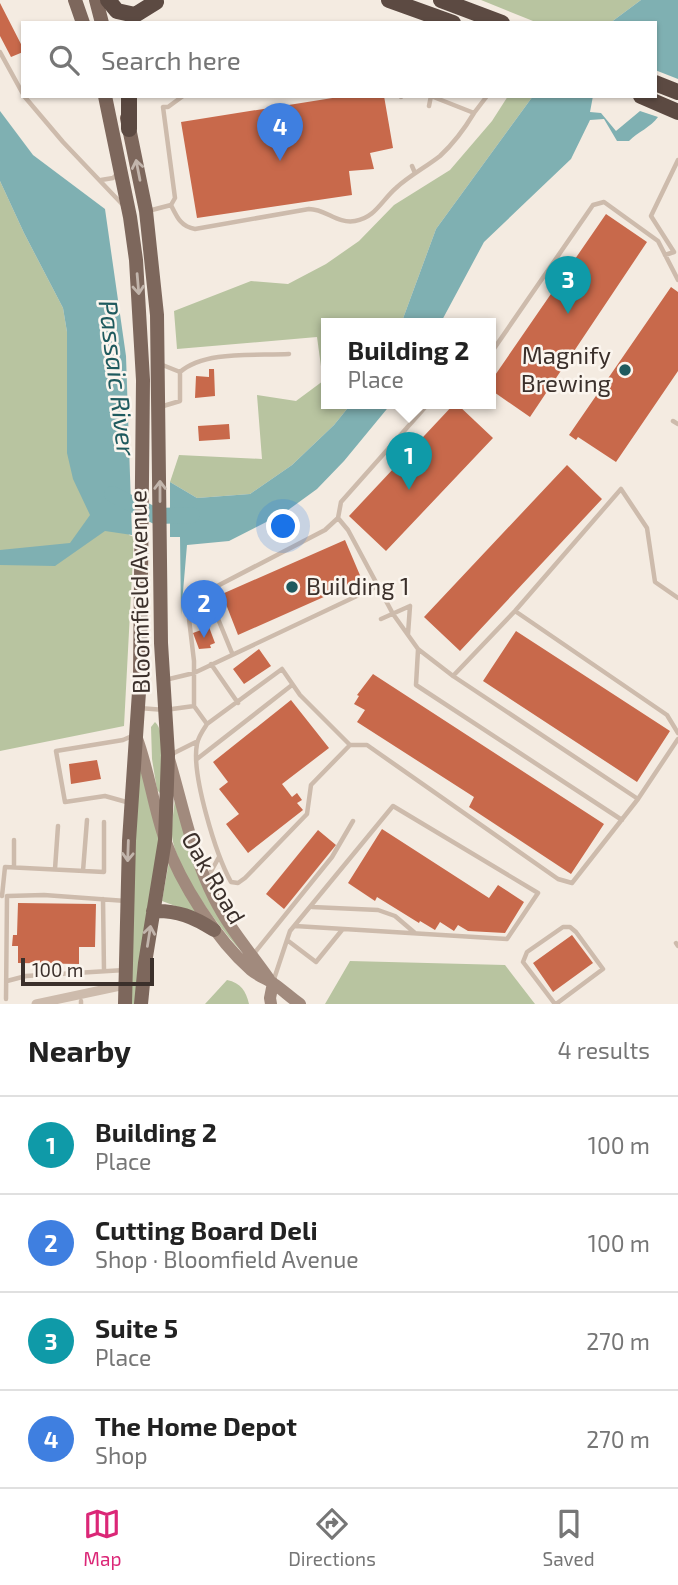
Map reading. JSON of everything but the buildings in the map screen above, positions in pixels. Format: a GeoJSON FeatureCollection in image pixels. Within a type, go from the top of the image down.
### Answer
{"type":"FeatureCollection","features":[{"type":"Feature","properties":{"kind":"highway"},"geometry":{"type":"LineString","coordinates":[[108,0],[117,11],[135,15],[156,1]]}},
{"type":"Feature","properties":{"kind":"highway"},"geometry":{"type":"LineString","coordinates":[[389,0],[447,21]]}},
{"type":"Feature","properties":{"kind":"highway"},"geometry":{"type":"LineString","coordinates":[[441,0],[497,21]]}},
{"type":"Feature","properties":{"kind":"highway"},"geometry":{"type":"LineString","coordinates":[[146,21],[156,1]]}},
{"type":"Feature","properties":{"kind":"highway"},"geometry":{"type":"LineString","coordinates":[[657,84],[678,92]]}},
{"type":"Feature","properties":{"kind":"highway"},"geometry":{"type":"LineString","coordinates":[[129,98],[129,129]]}},
{"type":"Feature","properties":{"kind":"highway"},"geometry":{"type":"LineString","coordinates":[[645,98],[673,110]]}},
{"type":"Feature","properties":{"kind":"main road"},"geometry":{"type":"LineString","coordinates":[[75,0],[82,21]]}},
{"type":"Feature","properties":{"kind":"main road"},"geometry":{"type":"LineString","coordinates":[[96,0],[101,21]]}},
{"type":"Feature","properties":{"kind":"main road","name":"Bloomfield Avenue"},"geometry":{"type":"LineString","coordinates":[[105,98],[130,216],[142,338],[144,537],[127,901],[125,1004]]}},
{"type":"Feature","properties":{"kind":"main road","name":"Bloomfield Avenue"},"geometry":{"type":"LineString","coordinates":[[121,98],[146,211],[156,302],[163,680],[168,755],[165,841],[141,1004]]}},
{"type":"Feature","properties":{"kind":"main road"},"geometry":{"type":"LineString","coordinates":[[130,216],[146,211]]}},
{"type":"Feature","properties":{"kind":"main road"},"geometry":{"type":"LineString","coordinates":[[153,911],[180,912],[200,920],[214,930]]}},
{"type":"Feature","properties":{"kind":"street","name":"Oak Road"},"geometry":{"type":"LineString","coordinates":[[136,734],[146,761],[165,841],[214,930],[254,972],[300,1004]]}},
{"type":"Feature","properties":{"kind":"street","name":"Oak Road"},"geometry":{"type":"LineString","coordinates":[[168,755],[194,850],[206,881],[228,923],[273,983]]}},
{"type":"Feature","properties":{"kind":"street"},"geometry":{"type":"LineString","coordinates":[[36,1004],[125,978]]}},
{"type":"Feature","properties":{"kind":"street"},"geometry":{"type":"LineString","coordinates":[[271,1004],[273,983]]}},
{"type":"Feature","properties":{"kind":"lane"},"geometry":{"type":"LineString","coordinates":[[0,52],[21,91]]}},
{"type":"Feature","properties":{"kind":"lane"},"geometry":{"type":"LineString","coordinates":[[26,98],[63,142],[117,197],[130,216]]}},
{"type":"Feature","properties":{"kind":"lane"},"geometry":{"type":"LineString","coordinates":[[146,211],[171,205],[175,198],[163,107],[168,107],[180,98]]}},
{"type":"Feature","properties":{"kind":"lane"},"geometry":{"type":"LineString","coordinates":[[429,106],[431,98]]}},
{"type":"Feature","properties":{"kind":"lane"},"geometry":{"type":"LineString","coordinates":[[436,98],[474,113]]}},
{"type":"Feature","properties":{"kind":"lane"},"geometry":{"type":"LineString","coordinates":[[171,205],[178,219],[188,228],[195,229],[309,209],[324,211],[345,222],[363,219],[380,206],[386,196],[439,156],[485,98]]}},
{"type":"Feature","properties":{"kind":"lane"},"geometry":{"type":"LineString","coordinates":[[435,150],[439,156]]}},
{"type":"Feature","properties":{"kind":"lane"},"geometry":{"type":"LineString","coordinates":[[665,255],[676,252],[651,216],[678,160]]}},
{"type":"Feature","properties":{"kind":"lane"},"geometry":{"type":"LineString","coordinates":[[101,180],[113,178],[120,166]]}},
{"type":"Feature","properties":{"kind":"lane"},"geometry":{"type":"LineString","coordinates":[[412,166],[415,173]]}},
{"type":"Feature","properties":{"kind":"lane"},"geometry":{"type":"LineString","coordinates":[[496,346],[593,205],[604,202],[658,241],[678,281]]}},
{"type":"Feature","properties":{"kind":"lane"},"geometry":{"type":"LineString","coordinates":[[159,408],[180,401],[180,372],[187,366],[208,358],[289,354]]}},
{"type":"Feature","properties":{"kind":"lane"},"geometry":{"type":"LineString","coordinates":[[159,363],[180,372]]}},
{"type":"Feature","properties":{"kind":"lane"},"geometry":{"type":"LineString","coordinates":[[206,724],[194,706],[189,619],[198,613],[200,595],[325,530],[338,518],[341,502],[424,409]]}},
{"type":"Feature","properties":{"kind":"lane"},"geometry":{"type":"LineString","coordinates":[[453,676],[516,611],[621,489],[647,528],[655,582],[678,598]]}},
{"type":"Feature","properties":{"kind":"lane"},"geometry":{"type":"LineString","coordinates":[[338,518],[348,530],[393,614],[418,649],[453,676],[638,799]]}},
{"type":"Feature","properties":{"kind":"lane"},"geometry":{"type":"LineString","coordinates":[[163,680],[194,673],[378,586]]}},
{"type":"Feature","properties":{"kind":"lane"},"geometry":{"type":"LineString","coordinates":[[207,592],[232,653]]}},
{"type":"Feature","properties":{"kind":"lane"},"geometry":{"type":"LineString","coordinates":[[381,619],[410,606],[408,635]]}},
{"type":"Feature","properties":{"kind":"lane"},"geometry":{"type":"LineString","coordinates":[[516,611],[667,715],[678,733]]}},
{"type":"Feature","properties":{"kind":"lane"},"geometry":{"type":"LineString","coordinates":[[418,649],[416,685],[622,820]]}},
{"type":"Feature","properties":{"kind":"lane"},"geometry":{"type":"LineString","coordinates":[[211,664],[238,703]]}},
{"type":"Feature","properties":{"kind":"lane"},"geometry":{"type":"LineString","coordinates":[[351,745],[300,695],[282,669],[206,724],[197,742],[197,760],[219,856],[231,882],[238,883],[245,878],[307,814],[310,785],[351,745],[367,745],[558,879],[572,883],[638,799],[678,739]]}},
{"type":"Feature","properties":{"kind":"lane"},"geometry":{"type":"LineString","coordinates":[[197,760],[292,685]]}},
{"type":"Feature","properties":{"kind":"lane"},"geometry":{"type":"LineString","coordinates":[[138,708],[165,710],[194,706]]}},
{"type":"Feature","properties":{"kind":"lane"},"geometry":{"type":"LineString","coordinates":[[131,803],[105,796],[65,802],[56,751],[123,740],[136,734]]}},
{"type":"Feature","properties":{"kind":"lane"},"geometry":{"type":"LineString","coordinates":[[168,755],[197,742]]}},
{"type":"Feature","properties":{"kind":"lane"},"geometry":{"type":"LineString","coordinates":[[273,983],[287,940],[295,926],[393,806],[538,893],[507,939],[295,926]]}},
{"type":"Feature","properties":{"kind":"lane"},"geometry":{"type":"LineString","coordinates":[[83,871],[87,820]]}},
{"type":"Feature","properties":{"kind":"lane"},"geometry":{"type":"LineString","coordinates":[[251,956],[332,857],[353,821]]}},
{"type":"Feature","properties":{"kind":"lane"},"geometry":{"type":"LineString","coordinates":[[6,999],[2,876],[5,867],[104,872],[104,822]]}},
{"type":"Feature","properties":{"kind":"lane"},"geometry":{"type":"LineString","coordinates":[[55,869],[58,826]]}},
{"type":"Feature","properties":{"kind":"lane"},"geometry":{"type":"LineString","coordinates":[[14,840],[14,867]]}},
{"type":"Feature","properties":{"kind":"lane"},"geometry":{"type":"LineString","coordinates":[[206,881],[219,856]]}},
{"type":"Feature","properties":{"kind":"lane"},"geometry":{"type":"LineString","coordinates":[[3,896],[44,895],[127,901]]}},
{"type":"Feature","properties":{"kind":"lane"},"geometry":{"type":"LineString","coordinates":[[103,899],[104,971]]}},
{"type":"Feature","properties":{"kind":"lane"},"geometry":{"type":"LineString","coordinates":[[311,907],[378,911],[395,916],[416,934]]}},
{"type":"Feature","properties":{"kind":"lane"},"geometry":{"type":"LineString","coordinates":[[563,927],[570,928],[576,932],[603,969],[555,1004],[523,962],[527,952],[563,927]]}},
{"type":"Feature","properties":{"kind":"lane"},"geometry":{"type":"LineString","coordinates":[[287,940],[316,962],[342,929]]}},
{"type":"Feature","properties":{"kind":"lane"},"geometry":{"type":"LineString","coordinates":[[7,981],[26,976],[104,971],[125,978]]}},
{"type":"Feature","properties":{"kind":"green space"},"geometry":{"type":"Polygon","coordinates":[[[481,0],[641,0],[613,21],[533,21],[481,0]]]}},
{"type":"Feature","properties":{"kind":"green space"},"geometry":{"type":"Polygon","coordinates":[[[507,98],[532,98],[436,229],[403,318],[321,318],[321,366],[317,337],[177,349],[174,311],[251,281],[288,284],[326,264],[359,241],[394,205],[450,170],[492,121],[507,98]]]}},
{"type":"Feature","properties":{"kind":"green space"},"geometry":{"type":"Polygon","coordinates":[[[0,181],[63,308],[67,332],[129,535],[134,537],[124,726],[0,751],[0,181]]]}},
{"type":"Feature","properties":{"kind":"green space"},"geometry":{"type":"Polygon","coordinates":[[[321,382],[321,409],[347,409],[292,465],[250,494],[197,498],[170,482],[179,455],[262,459],[257,395],[296,401],[321,382]]]}},
{"type":"Feature","properties":{"kind":"green space"},"geometry":{"type":"Polygon","coordinates":[[[155,722],[159,727],[162,745],[160,793],[157,790],[152,759],[151,727],[155,722]]]}},
{"type":"Feature","properties":{"kind":"green space"},"geometry":{"type":"Polygon","coordinates":[[[139,763],[160,836],[136,1004],[131,1004],[133,886],[139,763]]]}},
{"type":"Feature","properties":{"kind":"green space"},"geometry":{"type":"Polygon","coordinates":[[[175,798],[242,952],[202,900],[177,856],[172,831],[175,798]]]}},
{"type":"Feature","properties":{"kind":"green space"},"geometry":{"type":"Polygon","coordinates":[[[169,861],[202,916],[162,901],[169,861]]]}},
{"type":"Feature","properties":{"kind":"green space"},"geometry":{"type":"Polygon","coordinates":[[[350,961],[505,965],[535,1004],[325,1004],[350,961]]]}},
{"type":"Feature","properties":{"kind":"green space"},"geometry":{"type":"Polygon","coordinates":[[[227,980],[242,988],[249,1004],[205,1004],[227,980]]]}},
{"type":"Feature","properties":{"kind":"water"},"geometry":{"type":"Polygon","coordinates":[[[641,0],[678,0],[678,79],[657,71],[657,21],[613,21],[641,0]]]}},
{"type":"Feature","properties":{"kind":"water"},"geometry":{"type":"Polygon","coordinates":[[[532,98],[593,98],[590,112],[601,113],[616,131],[640,111],[658,117],[629,141],[617,141],[604,119],[590,120],[571,159],[484,242],[443,318],[403,318],[436,229],[532,98]]]}},
{"type":"Feature","properties":{"kind":"water"},"geometry":{"type":"Polygon","coordinates":[[[0,111],[33,155],[105,209],[126,356],[132,535],[105,531],[55,566],[0,565],[0,550],[70,543],[90,515],[73,479],[67,453],[67,332],[63,308],[0,181],[0,111]]]}},
{"type":"Feature","properties":{"kind":"water"},"geometry":{"type":"Polygon","coordinates":[[[347,409],[387,409],[317,489],[284,513],[229,541],[187,545],[181,615],[180,537],[170,537],[170,482],[197,498],[250,494],[292,465],[347,409]]]}},
{"type":"Feature","properties":{"kind":"waterway","name":"Passaic River"},"geometry":{"type":"LineString","coordinates":[[112,494],[156,516],[192,515]]}},
{"type":"Feature","properties":{"kind":"place","name":"The Home Depot"},"geometry":{"type":"Point","coordinates":[280,161]}},
{"type":"Feature","properties":{"kind":"place","name":"Suite 5"},"geometry":{"type":"Point","coordinates":[568,314]}},
{"type":"Feature","properties":{"kind":"place","name":"Magnify Brewing"},"geometry":{"type":"Point","coordinates":[625,370]}},
{"type":"Feature","properties":{"kind":"place","name":"Building 2"},"geometry":{"type":"Point","coordinates":[409,490]}},
{"type":"Feature","properties":{"kind":"place","name":"Building 1"},"geometry":{"type":"Point","coordinates":[292,587]}},
{"type":"Feature","properties":{"kind":"place","name":"Cutting Board Deli"},"geometry":{"type":"Point","coordinates":[204,638]}}]}
